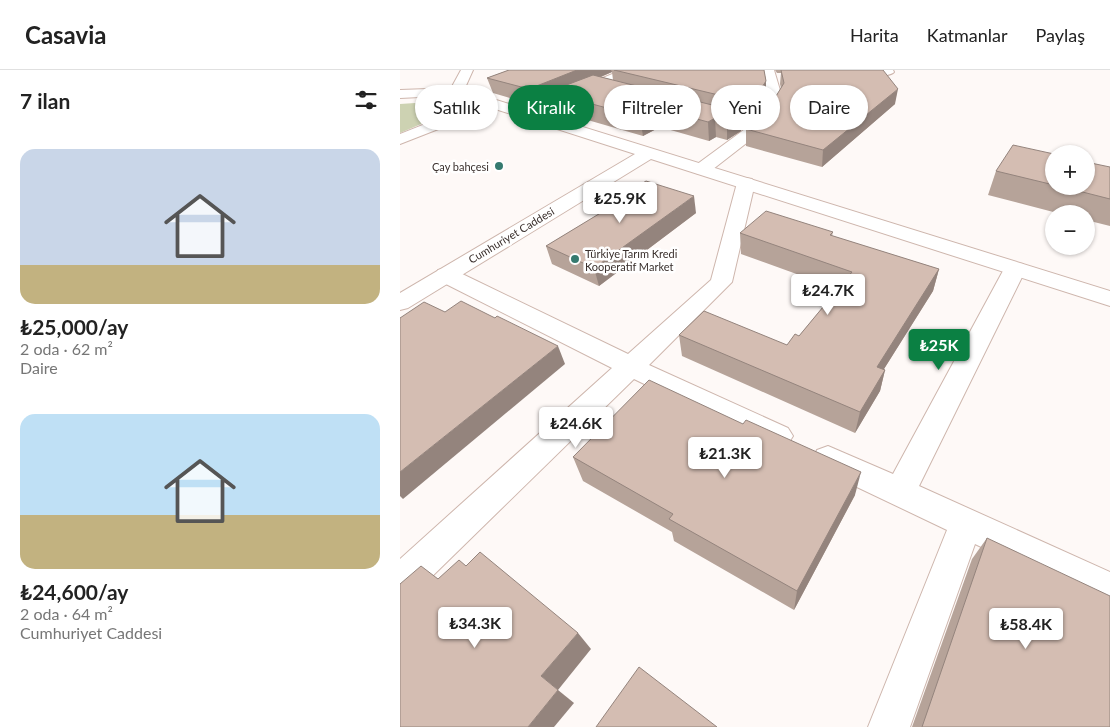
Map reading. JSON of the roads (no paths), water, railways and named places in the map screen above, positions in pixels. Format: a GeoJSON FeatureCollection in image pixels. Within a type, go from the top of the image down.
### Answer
{"type":"FeatureCollection","features":[{"type":"Feature","properties":{"kind":"street"},"geometry":{"type":"LineString","coordinates":[[460,85],[467,70]]}},
{"type":"Feature","properties":{"kind":"street"},"geometry":{"type":"LineString","coordinates":[[594,86],[633,70]]}},
{"type":"Feature","properties":{"kind":"street"},"geometry":{"type":"LineString","coordinates":[[830,76],[888,72],[887,70]]}},
{"type":"Feature","properties":{"kind":"street"},"geometry":{"type":"LineString","coordinates":[[594,86],[604,89]]}},
{"type":"Feature","properties":{"kind":"street"},"geometry":{"type":"LineString","coordinates":[[400,94],[415,93]]}},
{"type":"Feature","properties":{"kind":"street"},"geometry":{"type":"LineString","coordinates":[[400,140],[425,130]]}},
{"type":"Feature","properties":{"kind":"street"},"geometry":{"type":"LineString","coordinates":[[579,130],[1110,299]]}},
{"type":"Feature","properties":{"kind":"street"},"geometry":{"type":"LineString","coordinates":[[702,170],[754,130]]}},
{"type":"Feature","properties":{"kind":"street","name":"Cumhuriyet Caddesi"},"geometry":{"type":"LineString","coordinates":[[400,303],[649,152]]}},
{"type":"Feature","properties":{"kind":"street"},"geometry":{"type":"LineString","coordinates":[[400,584],[721,282],[746,183]]}},
{"type":"Feature","properties":{"kind":"street"},"geometry":{"type":"LineString","coordinates":[[900,492],[1015,269]]}},
{"type":"Feature","properties":{"kind":"street"},"geometry":{"type":"LineString","coordinates":[[446,275],[631,368],[1110,590]]}},
{"type":"Feature","properties":{"kind":"street"},"geometry":{"type":"LineString","coordinates":[[889,727],[966,523]]}},
{"type":"Feature","properties":{"kind":"place","name":"Çay bahçesi"},"geometry":{"type":"Point","coordinates":[499,166]}},
{"type":"Feature","properties":{"kind":"place","name":"Türkiye Tarım Kredi Kooperatif Market"},"geometry":{"type":"Point","coordinates":[575,259]}}]}
